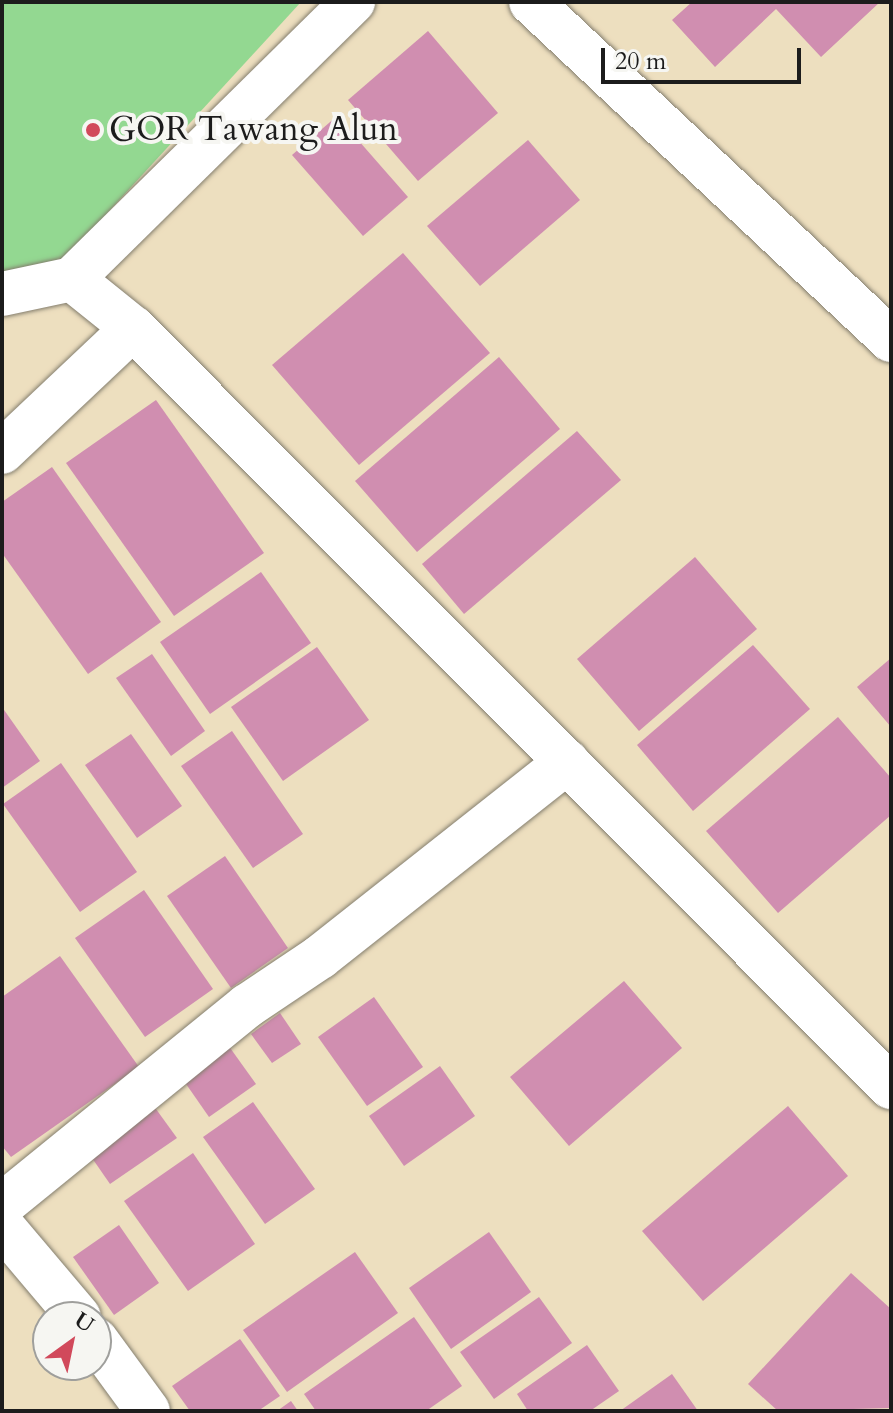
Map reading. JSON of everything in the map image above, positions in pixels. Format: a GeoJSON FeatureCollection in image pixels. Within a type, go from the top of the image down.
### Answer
{"type":"FeatureCollection","features":[{"type":"Feature","properties":{"kind":"street"},"geometry":{"type":"LineString","coordinates":[[2,294],[72,279],[353,2]]}},
{"type":"Feature","properties":{"kind":"street"},"geometry":{"type":"LineString","coordinates":[[531,2],[891,340]]}},
{"type":"Feature","properties":{"kind":"street"},"geometry":{"type":"LineString","coordinates":[[72,279],[133,328],[891,1087]]}},
{"type":"Feature","properties":{"kind":"street"},"geometry":{"type":"LineString","coordinates":[[2,452],[133,328]]}},
{"type":"Feature","properties":{"kind":"street"},"geometry":{"type":"LineString","coordinates":[[2,1205],[247,1006],[320,957],[567,762]]}},
{"type":"Feature","properties":{"kind":"street"},"geometry":{"type":"LineString","coordinates":[[2,1226],[65,1301]]}},
{"type":"Feature","properties":{"kind":"street"},"geometry":{"type":"LineString","coordinates":[[112,1362],[148,1411]]}},
{"type":"Feature","properties":{"kind":"green space","name":"GOR Tawang Alun"},"geometry":{"type":"Polygon","coordinates":[[[2,2],[301,2],[66,258],[2,302],[2,2]]]}},
{"type":"Feature","properties":{"kind":"building"},"geometry":{"type":"Polygon","coordinates":[[[692,2],[880,2],[821,57],[776,9],[715,67],[672,20],[692,2]]]}},
{"type":"Feature","properties":{"kind":"building"},"geometry":{"type":"Polygon","coordinates":[[[428,31],[498,113],[418,181],[348,100],[428,31]]]}},
{"type":"Feature","properties":{"kind":"building"},"geometry":{"type":"Polygon","coordinates":[[[337,116],[408,197],[363,236],[292,155],[337,116]]]}},
{"type":"Feature","properties":{"kind":"building"},"geometry":{"type":"Polygon","coordinates":[[[528,140],[580,200],[480,286],[427,226],[528,140]]]}},
{"type":"Feature","properties":{"kind":"building"},"geometry":{"type":"Polygon","coordinates":[[[403,253],[490,353],[359,465],[272,365],[403,253]]]}},
{"type":"Feature","properties":{"kind":"building"},"geometry":{"type":"Polygon","coordinates":[[[499,357],[560,429],[417,552],[355,481],[499,357]]]}},
{"type":"Feature","properties":{"kind":"building"},"geometry":{"type":"Polygon","coordinates":[[[156,400],[264,553],[174,616],[66,463],[156,400]]]}},
{"type":"Feature","properties":{"kind":"building"},"geometry":{"type":"Polygon","coordinates":[[[577,431],[621,480],[464,614],[422,564],[577,431]]]}},
{"type":"Feature","properties":{"kind":"building"},"geometry":{"type":"Polygon","coordinates":[[[52,467],[161,622],[88,674],[2,553],[2,502],[52,467]]]}},
{"type":"Feature","properties":{"kind":"building"},"geometry":{"type":"Polygon","coordinates":[[[695,557],[757,629],[639,731],[577,659],[695,557]]]}},
{"type":"Feature","properties":{"kind":"building"},"geometry":{"type":"Polygon","coordinates":[[[261,572],[311,643],[210,714],[160,642],[261,572]]]}},
{"type":"Feature","properties":{"kind":"building"},"geometry":{"type":"Polygon","coordinates":[[[753,645],[810,709],[693,811],[637,745],[753,645]]]}},
{"type":"Feature","properties":{"kind":"building"},"geometry":{"type":"Polygon","coordinates":[[[317,647],[369,720],[283,781],[231,707],[317,647]]]}},
{"type":"Feature","properties":{"kind":"building"},"geometry":{"type":"Polygon","coordinates":[[[152,654],[205,731],[171,756],[116,678],[152,654]]]}},
{"type":"Feature","properties":{"kind":"building"},"geometry":{"type":"Polygon","coordinates":[[[891,658],[891,727],[857,687],[891,658]]]}},
{"type":"Feature","properties":{"kind":"building"},"geometry":{"type":"Polygon","coordinates":[[[2,707],[40,761],[2,788],[2,707]]]}},
{"type":"Feature","properties":{"kind":"building"},"geometry":{"type":"Polygon","coordinates":[[[838,717],[891,778],[891,815],[778,913],[706,831],[838,717]]]}},
{"type":"Feature","properties":{"kind":"building"},"geometry":{"type":"Polygon","coordinates":[[[232,731],[303,834],[253,868],[181,766],[232,731]]]}},
{"type":"Feature","properties":{"kind":"building"},"geometry":{"type":"Polygon","coordinates":[[[131,734],[182,806],[137,838],[85,765],[131,734]]]}},
{"type":"Feature","properties":{"kind":"building"},"geometry":{"type":"Polygon","coordinates":[[[61,763],[137,872],[80,912],[3,804],[61,763]]]}},
{"type":"Feature","properties":{"kind":"building"},"geometry":{"type":"Polygon","coordinates":[[[225,856],[288,948],[231,988],[167,896],[225,856]]]}},
{"type":"Feature","properties":{"kind":"building"},"geometry":{"type":"Polygon","coordinates":[[[144,890],[213,989],[145,1037],[75,938],[144,890]]]}},
{"type":"Feature","properties":{"kind":"building"},"geometry":{"type":"Polygon","coordinates":[[[60,956],[139,1067],[11,1157],[2,1146],[2,997],[60,956]]]}},
{"type":"Feature","properties":{"kind":"building"},"geometry":{"type":"Polygon","coordinates":[[[624,981],[682,1048],[569,1146],[510,1077],[624,981]]]}},
{"type":"Feature","properties":{"kind":"building"},"geometry":{"type":"Polygon","coordinates":[[[374,997],[423,1067],[367,1106],[318,1037],[374,997]]]}},
{"type":"Feature","properties":{"kind":"building"},"geometry":{"type":"Polygon","coordinates":[[[280,1013],[301,1044],[272,1063],[251,1034],[280,1013]]]}},
{"type":"Feature","properties":{"kind":"building"},"geometry":{"type":"Polygon","coordinates":[[[223,1038],[256,1084],[209,1117],[177,1071],[223,1038]]]}},
{"type":"Feature","properties":{"kind":"building"},"geometry":{"type":"Polygon","coordinates":[[[440,1066],[475,1116],[404,1166],[369,1116],[440,1066]]]}},
{"type":"Feature","properties":{"kind":"building"},"geometry":{"type":"Polygon","coordinates":[[[148,1098],[177,1138],[110,1184],[83,1145],[148,1098]]]}},
{"type":"Feature","properties":{"kind":"building"},"geometry":{"type":"Polygon","coordinates":[[[253,1102],[315,1189],[265,1224],[203,1137],[253,1102]]]}},
{"type":"Feature","properties":{"kind":"building"},"geometry":{"type":"Polygon","coordinates":[[[788,1106],[848,1176],[703,1301],[642,1231],[788,1106]]]}},
{"type":"Feature","properties":{"kind":"building"},"geometry":{"type":"Polygon","coordinates":[[[193,1153],[255,1244],[188,1291],[124,1201],[193,1153]]]}},
{"type":"Feature","properties":{"kind":"building"},"geometry":{"type":"Polygon","coordinates":[[[119,1225],[159,1283],[114,1315],[112,1301],[104,1301],[73,1257],[119,1225]]]}},
{"type":"Feature","properties":{"kind":"building"},"geometry":{"type":"Polygon","coordinates":[[[489,1232],[531,1292],[451,1349],[409,1288],[489,1232]]]}},
{"type":"Feature","properties":{"kind":"building"},"geometry":{"type":"Polygon","coordinates":[[[355,1252],[398,1313],[287,1392],[243,1330],[355,1252]]]}},
{"type":"Feature","properties":{"kind":"building"},"geometry":{"type":"Polygon","coordinates":[[[851,1273],[891,1309],[891,1408],[778,1411],[748,1384],[851,1273]]]}},
{"type":"Feature","properties":{"kind":"building"},"geometry":{"type":"Polygon","coordinates":[[[539,1297],[572,1343],[494,1399],[460,1352],[539,1297]]]}},
{"type":"Feature","properties":{"kind":"building"},"geometry":{"type":"Polygon","coordinates":[[[414,1317],[462,1386],[426,1411],[316,1411],[304,1394],[414,1317]]]}},
{"type":"Feature","properties":{"kind":"building"},"geometry":{"type":"Polygon","coordinates":[[[240,1339],[280,1396],[258,1411],[190,1411],[172,1386],[240,1339]]]}},
{"type":"Feature","properties":{"kind":"building"},"geometry":{"type":"Polygon","coordinates":[[[587,1345],[619,1391],[590,1411],[528,1411],[517,1394],[587,1345]]]}},
{"type":"Feature","properties":{"kind":"building"},"geometry":{"type":"Polygon","coordinates":[[[672,1374],[698,1411],[620,1411],[672,1374]]]}},
{"type":"Feature","properties":{"kind":"building"},"geometry":{"type":"Polygon","coordinates":[[[291,1401],[298,1411],[277,1411],[291,1401]]]}},
{"type":"Feature","properties":{"kind":"place","name":"GOR Tawang Alun"},"geometry":{"type":"Point","coordinates":[93,130]}}]}
